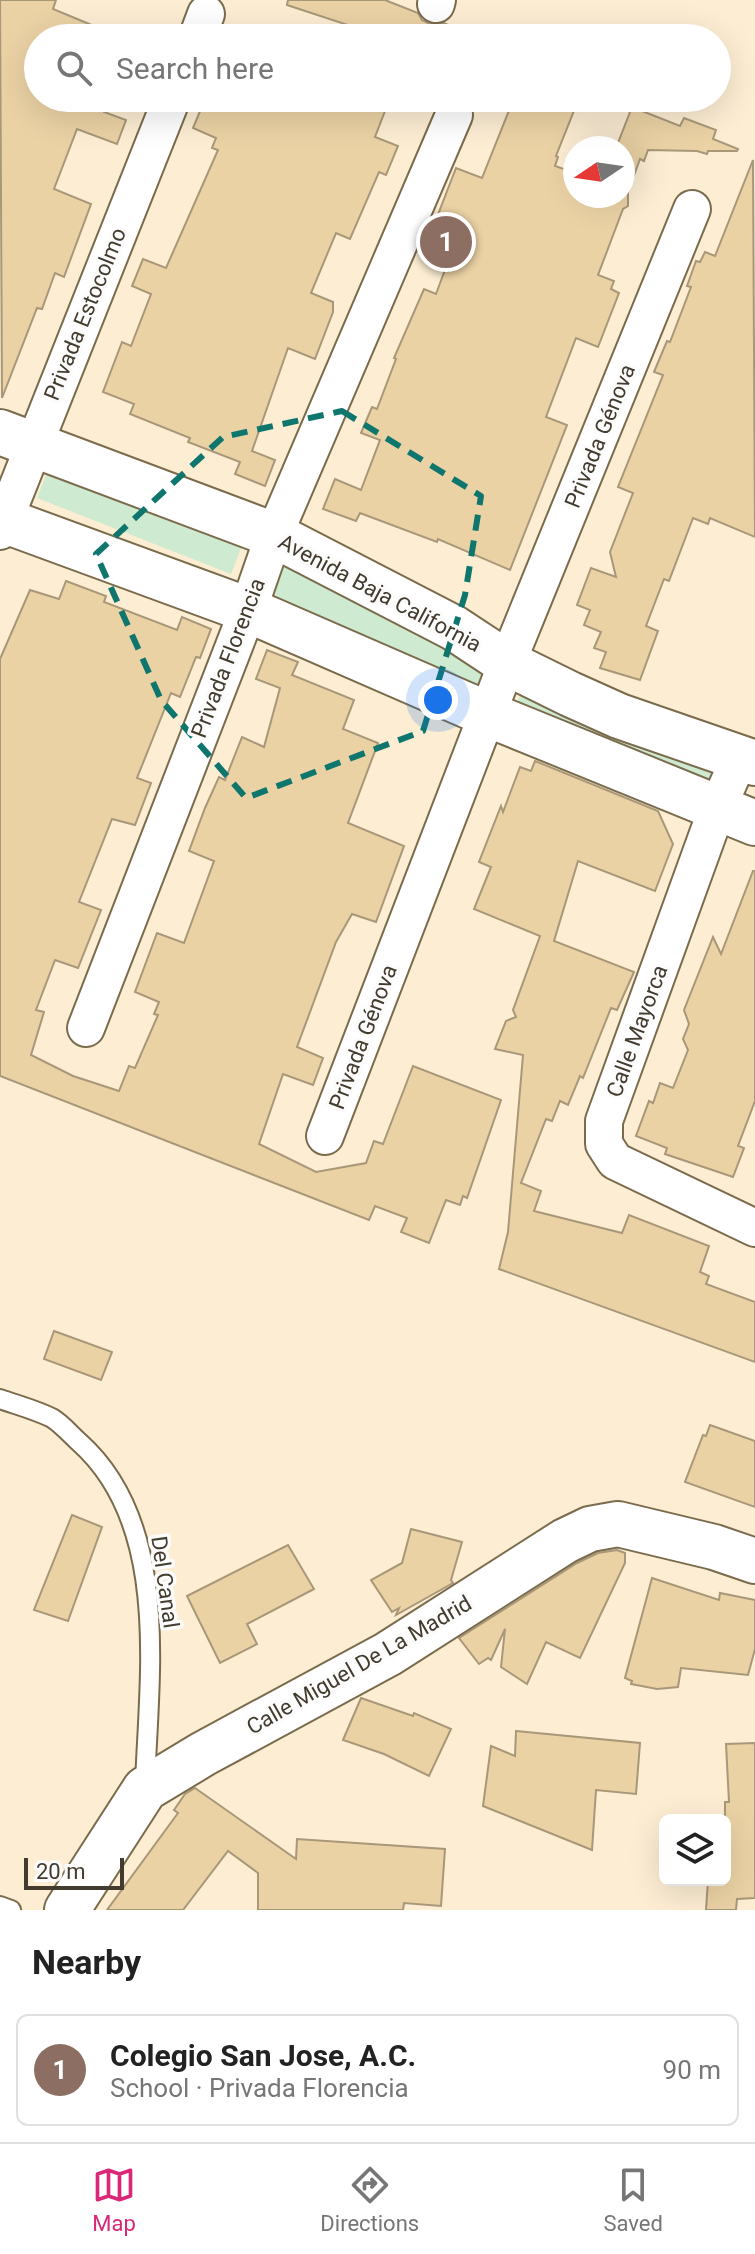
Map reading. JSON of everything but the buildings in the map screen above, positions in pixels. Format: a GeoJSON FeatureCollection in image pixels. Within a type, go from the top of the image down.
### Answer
{"type":"FeatureCollection","features":[{"type":"Feature","properties":{"kind":"street","name":"Privada Estocolmo"},"geometry":{"type":"LineString","coordinates":[[1,523],[16,439],[166,112]]}},
{"type":"Feature","properties":{"kind":"street","name":"Privada Florencia"},"geometry":{"type":"LineString","coordinates":[[86,1028],[248,610],[274,535],[454,115]]}},
{"type":"Feature","properties":{"kind":"street","name":"Privada Génova"},"geometry":{"type":"LineString","coordinates":[[325,1136],[507,663],[692,209]]}},
{"type":"Feature","properties":{"kind":"street","name":"Avenida Baja California"},"geometry":{"type":"LineString","coordinates":[[16,439],[274,535],[454,628],[507,663],[619,716],[748,760]]}},
{"type":"Feature","properties":{"kind":"street"},"geometry":{"type":"LineString","coordinates":[[1,523],[248,610],[487,714],[736,816]]}},
{"type":"Feature","properties":{"kind":"street","name":"Calle Mayorca"},"geometry":{"type":"LineString","coordinates":[[748,760],[736,816],[604,1121],[604,1144],[615,1161],[755,1228]]}},
{"type":"Feature","properties":{"kind":"street","name":"Calle Miguel De La Madrid"},"geometry":{"type":"LineString","coordinates":[[67,1910],[145,1789],[203,1754],[388,1654],[565,1541],[590,1529],[618,1524],[714,1547],[755,1561]]}},
{"type":"Feature","properties":{"kind":"lane","name":"Del Canal"},"geometry":{"type":"LineString","coordinates":[[0,1399],[53,1419],[97,1458],[126,1503],[141,1552],[150,1630],[145,1789]]}},
{"type":"Feature","properties":{"kind":"lane"},"geometry":{"type":"LineString","coordinates":[[0,1906],[11,1910]]}},
{"type":"Feature","properties":{"kind":"highlighted area"},"geometry":{"type":"Polygon","coordinates":[[[342,411],[481,496],[465,595],[423,731],[246,798],[161,700],[96,554],[223,437],[342,411]]]}},
{"type":"Feature","properties":{"kind":"green space"},"geometry":{"type":"Polygon","coordinates":[[[48,470],[242,546],[231,574],[37,498],[48,470]]]}},
{"type":"Feature","properties":{"kind":"green space"},"geometry":{"type":"Polygon","coordinates":[[[287,555],[489,668],[480,693],[271,597],[287,555]]]}},
{"type":"Feature","properties":{"kind":"green space"},"geometry":{"type":"Polygon","coordinates":[[[525,684],[717,763],[707,785],[514,709],[525,684]]]}},
{"type":"Feature","properties":{"kind":"place","name":"Colegio San Jose, A.C."},"geometry":{"type":"Point","coordinates":[446,242]}}]}
